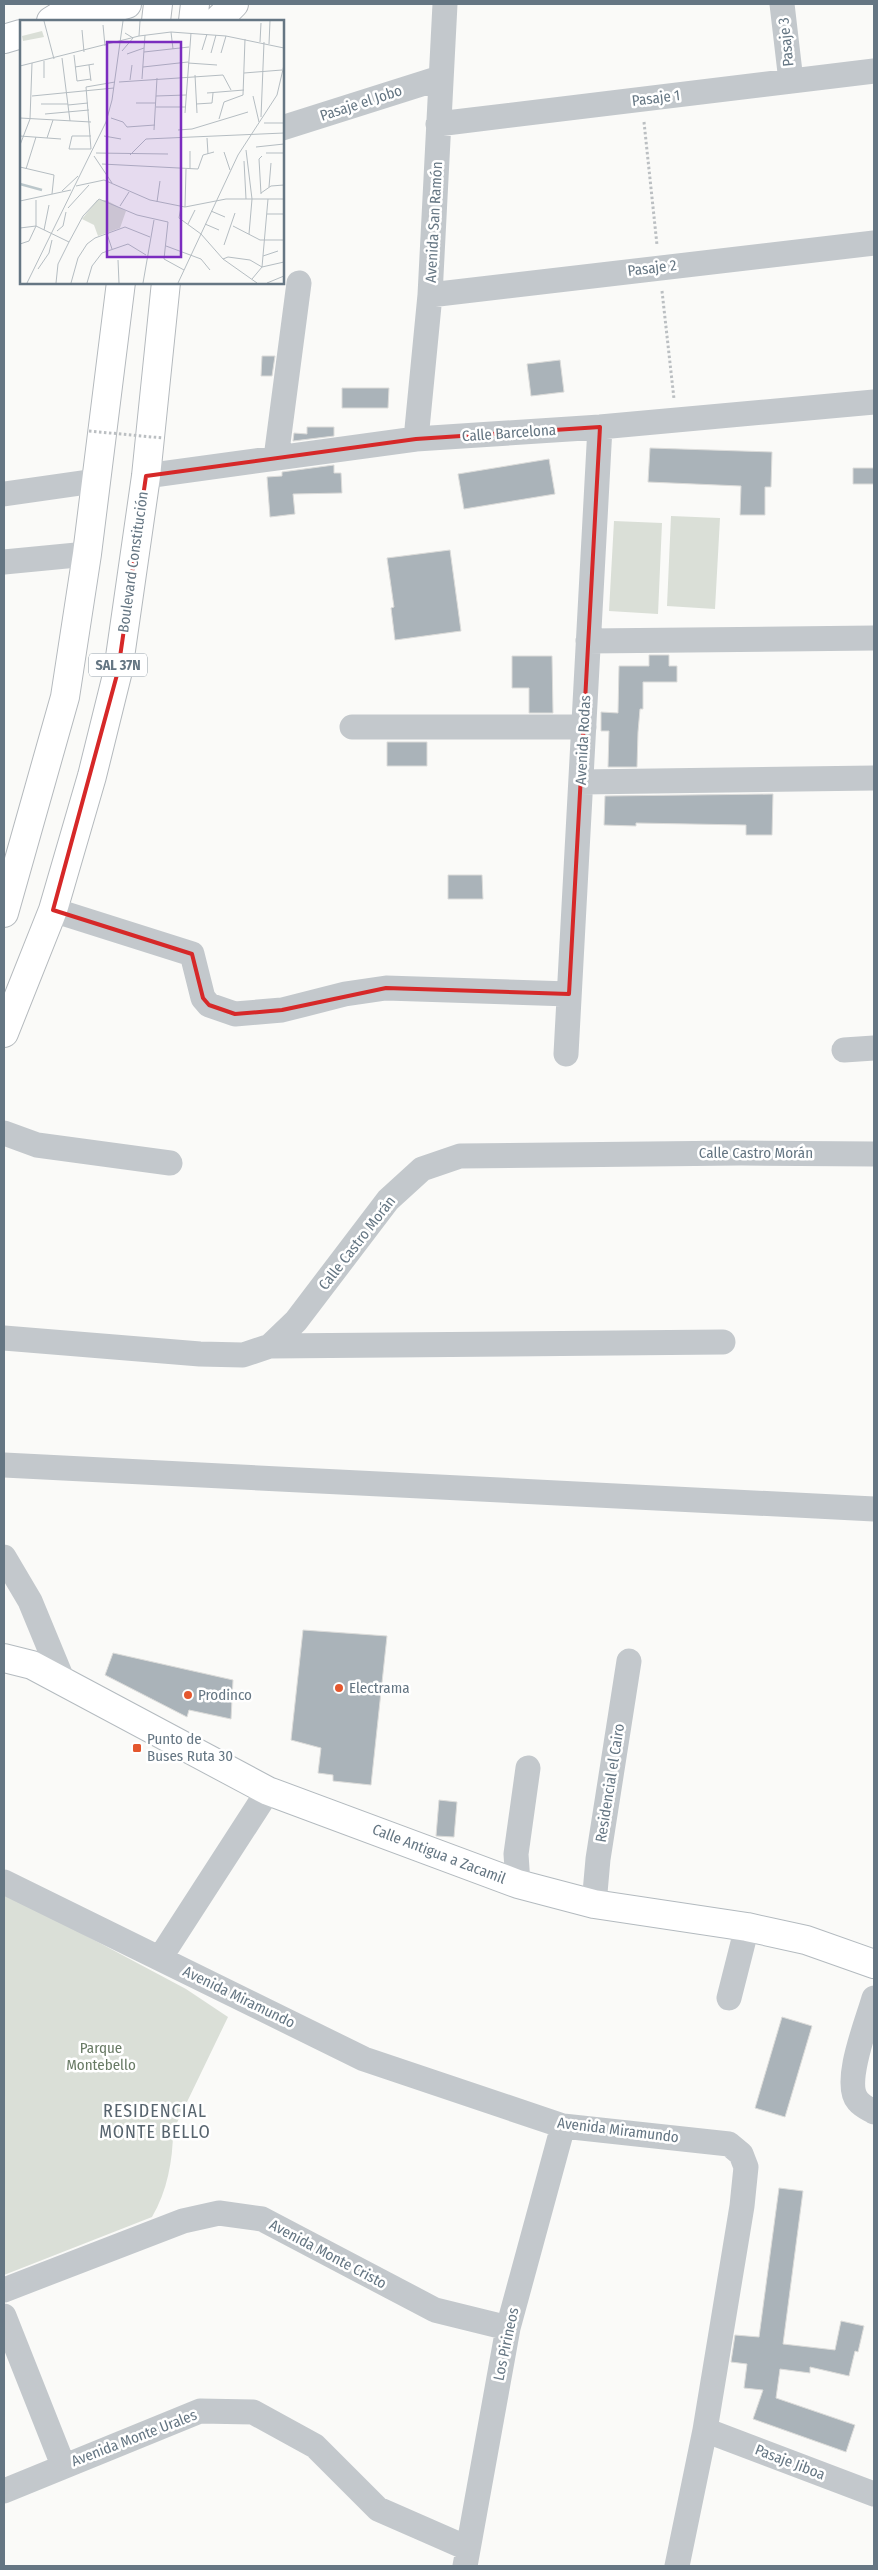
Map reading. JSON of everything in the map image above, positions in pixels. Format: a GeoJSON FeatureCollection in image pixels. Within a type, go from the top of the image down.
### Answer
{"type":"FeatureCollection","features":[{"type":"Feature","properties":{"kind":"main road"},"geometry":{"type":"LineString","coordinates":[[53,20],[79,4]]}},
{"type":"Feature","properties":{"kind":"main road"},"geometry":{"type":"LineString","coordinates":[[69,20],[127,4]]}},
{"type":"Feature","properties":{"kind":"main road"},"geometry":{"type":"LineString","coordinates":[[156,20],[158,4]]}},
{"type":"Feature","properties":{"kind":"main road"},"geometry":{"type":"LineString","coordinates":[[193,20],[195,4]]}},
{"type":"Feature","properties":{"kind":"main road"},"geometry":{"type":"LineString","coordinates":[[218,20],[234,4]]}},
{"type":"Feature","properties":{"kind":"main road"},"geometry":{"type":"LineString","coordinates":[[4,39],[20,34]]}},
{"type":"Feature","properties":{"kind":"main road","name":"SAL 37N"},"geometry":{"type":"LineString","coordinates":[[4,913],[65,697],[88,554],[95,481],[121,284]]}},
{"type":"Feature","properties":{"kind":"main road","name":"Boulevard Constitución"},"geometry":{"type":"LineString","coordinates":[[4,1033],[54,910],[92,776],[118,671],[146,476],[166,284]]}},
{"type":"Feature","properties":{"kind":"main road","name":"Calle Antigua a Zacamil"},"geometry":{"type":"LineString","coordinates":[[4,1658],[32,1665],[268,1791],[518,1884],[594,1904],[747,1927],[806,1940],[874,1964]]}},
{"type":"Feature","properties":{"kind":"main road"},"geometry":{"type":"LineString","coordinates":[[4,1667],[32,1665]]}},
{"type":"Feature","properties":{"kind":"street","name":"Avenida San Ramón"},"geometry":{"type":"LineString","coordinates":[[416,439],[430,295],[445,4]]}},
{"type":"Feature","properties":{"kind":"street","name":"Pasaje 3"},"geometry":{"type":"LineString","coordinates":[[782,4],[791,81]]}},
{"type":"Feature","properties":{"kind":"street","name":"Pasaje 1"},"geometry":{"type":"LineString","coordinates":[[438,124],[874,71]]}},
{"type":"Feature","properties":{"kind":"street","name":"Pasaje el Jobo"},"geometry":{"type":"LineString","coordinates":[[284,127],[440,78]]}},
{"type":"Feature","properties":{"kind":"street","name":"Pasaje 2"},"geometry":{"type":"LineString","coordinates":[[430,295],[874,243]]}},
{"type":"Feature","properties":{"kind":"street"},"geometry":{"type":"LineString","coordinates":[[276,458],[299,283]]}},
{"type":"Feature","properties":{"kind":"street","name":"Calle Barcelona"},"geometry":{"type":"LineString","coordinates":[[146,476],[416,439],[600,427],[874,402]]}},
{"type":"Feature","properties":{"kind":"street","name":"Avenida Rodas"},"geometry":{"type":"LineString","coordinates":[[566,1054],[600,427]]}},
{"type":"Feature","properties":{"kind":"street"},"geometry":{"type":"LineString","coordinates":[[4,494],[95,481]]}},
{"type":"Feature","properties":{"kind":"street"},"geometry":{"type":"LineString","coordinates":[[4,562],[88,554]]}},
{"type":"Feature","properties":{"kind":"street"},"geometry":{"type":"LineString","coordinates":[[588,641],[874,638]]}},
{"type":"Feature","properties":{"kind":"street"},"geometry":{"type":"LineString","coordinates":[[352,727],[584,727]]}},
{"type":"Feature","properties":{"kind":"street"},"geometry":{"type":"LineString","coordinates":[[580,782],[874,778]]}},
{"type":"Feature","properties":{"kind":"street"},"geometry":{"type":"LineString","coordinates":[[54,910],[192,954],[203,998],[208,1005],[235,1014],[282,1010],[345,994],[386,988],[569,994]]}},
{"type":"Feature","properties":{"kind":"street"},"geometry":{"type":"LineString","coordinates":[[844,1050],[874,1048]]}},
{"type":"Feature","properties":{"kind":"street"},"geometry":{"type":"LineString","coordinates":[[4,1134],[38,1145],[170,1164]]}},
{"type":"Feature","properties":{"kind":"street","name":"Calle Castro Morán"},"geometry":{"type":"LineString","coordinates":[[4,1338],[243,1356],[270,1346],[296,1321],[388,1200],[422,1169],[460,1156],[741,1153],[874,1154]]}},
{"type":"Feature","properties":{"kind":"street"},"geometry":{"type":"LineString","coordinates":[[270,1346],[723,1342]]}},
{"type":"Feature","properties":{"kind":"street"},"geometry":{"type":"LineString","coordinates":[[4,1465],[874,1509]]}},
{"type":"Feature","properties":{"kind":"street"},"geometry":{"type":"LineString","coordinates":[[4,1557],[30,1601],[63,1681]]}},
{"type":"Feature","properties":{"kind":"street","name":"Residencial el Cairo"},"geometry":{"type":"LineString","coordinates":[[594,1904],[598,1859],[630,1661]]}},
{"type":"Feature","properties":{"kind":"street"},"geometry":{"type":"LineString","coordinates":[[518,1884],[516,1854],[528,1768]]}},
{"type":"Feature","properties":{"kind":"street"},"geometry":{"type":"LineString","coordinates":[[160,1958],[268,1791]]}},
{"type":"Feature","properties":{"kind":"street","name":"Avenida Miramundo"},"geometry":{"type":"LineString","coordinates":[[4,1882],[364,2059],[562,2126],[729,2144],[741,2154],[746,2167],[742,2206],[705,2430],[677,2566]]}},
{"type":"Feature","properties":{"kind":"street"},"geometry":{"type":"LineString","coordinates":[[730,1998],[747,1927]]}},
{"type":"Feature","properties":{"kind":"street"},"geometry":{"type":"LineString","coordinates":[[874,1998],[854,2068],[852,2086],[857,2101],[874,2112]]}},
{"type":"Feature","properties":{"kind":"street","name":"Los Pirineos"},"geometry":{"type":"LineString","coordinates":[[466,2557],[508,2328],[562,2126]]}},
{"type":"Feature","properties":{"kind":"street","name":"Avenida Monte Cristo"},"geometry":{"type":"LineString","coordinates":[[4,2290],[183,2221],[219,2213],[262,2219],[435,2310],[508,2328]]}},
{"type":"Feature","properties":{"kind":"street"},"geometry":{"type":"LineString","coordinates":[[4,2316],[63,2465]]}},
{"type":"Feature","properties":{"kind":"street","name":"Avenida Monte Urales"},"geometry":{"type":"LineString","coordinates":[[4,2491],[63,2465],[200,2411],[253,2412],[315,2446],[378,2509],[466,2557]]}},
{"type":"Feature","properties":{"kind":"street","name":"Pasaje Jiboa"},"geometry":{"type":"LineString","coordinates":[[705,2430],[874,2494]]}},
{"type":"Feature","properties":{"kind":"path"},"geometry":{"type":"LineString","coordinates":[[642,99],[676,420]]}},
{"type":"Feature","properties":{"kind":"path"},"geometry":{"type":"LineString","coordinates":[[90,431],[163,438]]}},
{"type":"Feature","properties":{"kind":"highlighted area"},"geometry":{"type":"Polygon","coordinates":[[[600,427],[569,994],[386,988],[282,1010],[235,1014],[209,1005],[203,998],[192,954],[53,910],[118,671],[146,476],[416,439],[600,427]]]}},
{"type":"Feature","properties":{"kind":"green space"},"geometry":{"type":"Polygon","coordinates":[[[671,516],[720,518],[715,609],[667,606],[671,516]]]}},
{"type":"Feature","properties":{"kind":"green space"},"geometry":{"type":"Polygon","coordinates":[[[614,521],[662,523],[658,614],[609,611],[614,521]]]}},
{"type":"Feature","properties":{"kind":"green space","name":"Parque Montebello"},"geometry":{"type":"Polygon","coordinates":[[[4,1892],[186,1989],[228,2017],[173,2131],[168,2176],[162,2197],[152,2217],[4,2275],[4,1892]]]}},
{"type":"Feature","properties":{"kind":"building"},"geometry":{"type":"Polygon","coordinates":[[[262,356],[275,356],[272,376],[261,376],[262,356]]]}},
{"type":"Feature","properties":{"kind":"building"},"geometry":{"type":"Polygon","coordinates":[[[560,360],[564,392],[531,396],[527,364],[560,360]]]}},
{"type":"Feature","properties":{"kind":"building"},"geometry":{"type":"Polygon","coordinates":[[[342,388],[389,388],[388,408],[342,408],[342,388]]]}},
{"type":"Feature","properties":{"kind":"building"},"geometry":{"type":"Polygon","coordinates":[[[307,427],[334,427],[334,436],[293,441],[294,433],[307,434],[307,427]]]}},
{"type":"Feature","properties":{"kind":"building"},"geometry":{"type":"Polygon","coordinates":[[[650,448],[772,452],[771,487],[765,487],[765,515],[740,515],[741,486],[648,482],[650,448]]]}},
{"type":"Feature","properties":{"kind":"building"},"geometry":{"type":"Polygon","coordinates":[[[549,459],[555,494],[464,509],[458,474],[549,459]]]}},
{"type":"Feature","properties":{"kind":"building"},"geometry":{"type":"Polygon","coordinates":[[[334,465],[334,473],[341,473],[342,493],[293,494],[295,514],[270,517],[267,477],[282,476],[282,472],[334,465]]]}},
{"type":"Feature","properties":{"kind":"building"},"geometry":{"type":"Polygon","coordinates":[[[853,468],[874,468],[874,484],[853,484],[853,468]]]}},
{"type":"Feature","properties":{"kind":"building"},"geometry":{"type":"Polygon","coordinates":[[[450,550],[461,631],[395,640],[391,608],[394,607],[387,558],[450,550]]]}},
{"type":"Feature","properties":{"kind":"building"},"geometry":{"type":"Polygon","coordinates":[[[649,655],[669,655],[669,666],[677,666],[677,682],[643,682],[643,709],[640,709],[637,767],[608,767],[609,731],[601,731],[601,712],[618,713],[619,666],[649,666],[649,655]]]}},
{"type":"Feature","properties":{"kind":"building"},"geometry":{"type":"Polygon","coordinates":[[[512,656],[552,656],[553,713],[529,713],[529,688],[512,688],[512,656]]]}},
{"type":"Feature","properties":{"kind":"building"},"geometry":{"type":"Polygon","coordinates":[[[387,742],[427,742],[427,766],[387,766],[387,742]]]}},
{"type":"Feature","properties":{"kind":"building"},"geometry":{"type":"Polygon","coordinates":[[[773,794],[772,835],[746,835],[746,825],[636,823],[636,826],[604,825],[605,796],[773,794]]]}},
{"type":"Feature","properties":{"kind":"building"},"geometry":{"type":"Polygon","coordinates":[[[448,875],[482,875],[483,899],[448,899],[448,875]]]}},
{"type":"Feature","properties":{"kind":"building","name":"Electrama"},"geometry":{"type":"Polygon","coordinates":[[[303,1630],[387,1636],[371,1785],[333,1781],[333,1775],[318,1773],[321,1748],[291,1740],[303,1630]]]}},
{"type":"Feature","properties":{"kind":"building","name":"Prodinco"},"geometry":{"type":"Polygon","coordinates":[[[113,1653],[233,1680],[231,1719],[189,1710],[187,1717],[105,1675],[113,1653]]]}},
{"type":"Feature","properties":{"kind":"building"},"geometry":{"type":"Polygon","coordinates":[[[439,1800],[457,1802],[454,1837],[436,1836],[439,1800]]]}},
{"type":"Feature","properties":{"kind":"building"},"geometry":{"type":"Polygon","coordinates":[[[782,2017],[812,2026],[785,2117],[755,2108],[782,2017]]]}},
{"type":"Feature","properties":{"kind":"building"},"geometry":{"type":"Polygon","coordinates":[[[779,2188],[803,2191],[783,2344],[835,2350],[841,2321],[864,2326],[858,2352],[855,2351],[849,2376],[810,2367],[810,2373],[780,2369],[776,2398],[855,2425],[846,2452],[753,2419],[763,2390],[744,2388],[747,2364],[731,2362],[735,2335],[759,2337],[779,2188]]]}},
{"type":"Feature","properties":{"kind":"place","name":"Electrama"},"geometry":{"type":"Point","coordinates":[339,1688]}},
{"type":"Feature","properties":{"kind":"place","name":"Prodinco"},"geometry":{"type":"Point","coordinates":[188,1695]}},
{"type":"Feature","properties":{"kind":"place","name":"Punto de Buses Ruta 30"},"geometry":{"type":"Point","coordinates":[137,1748]}},
{"type":"Feature","properties":{"kind":"district","name":"RESIDENCIAL MONTE BELLO"},"geometry":{"type":"Point","coordinates":[155,2121]}}]}
